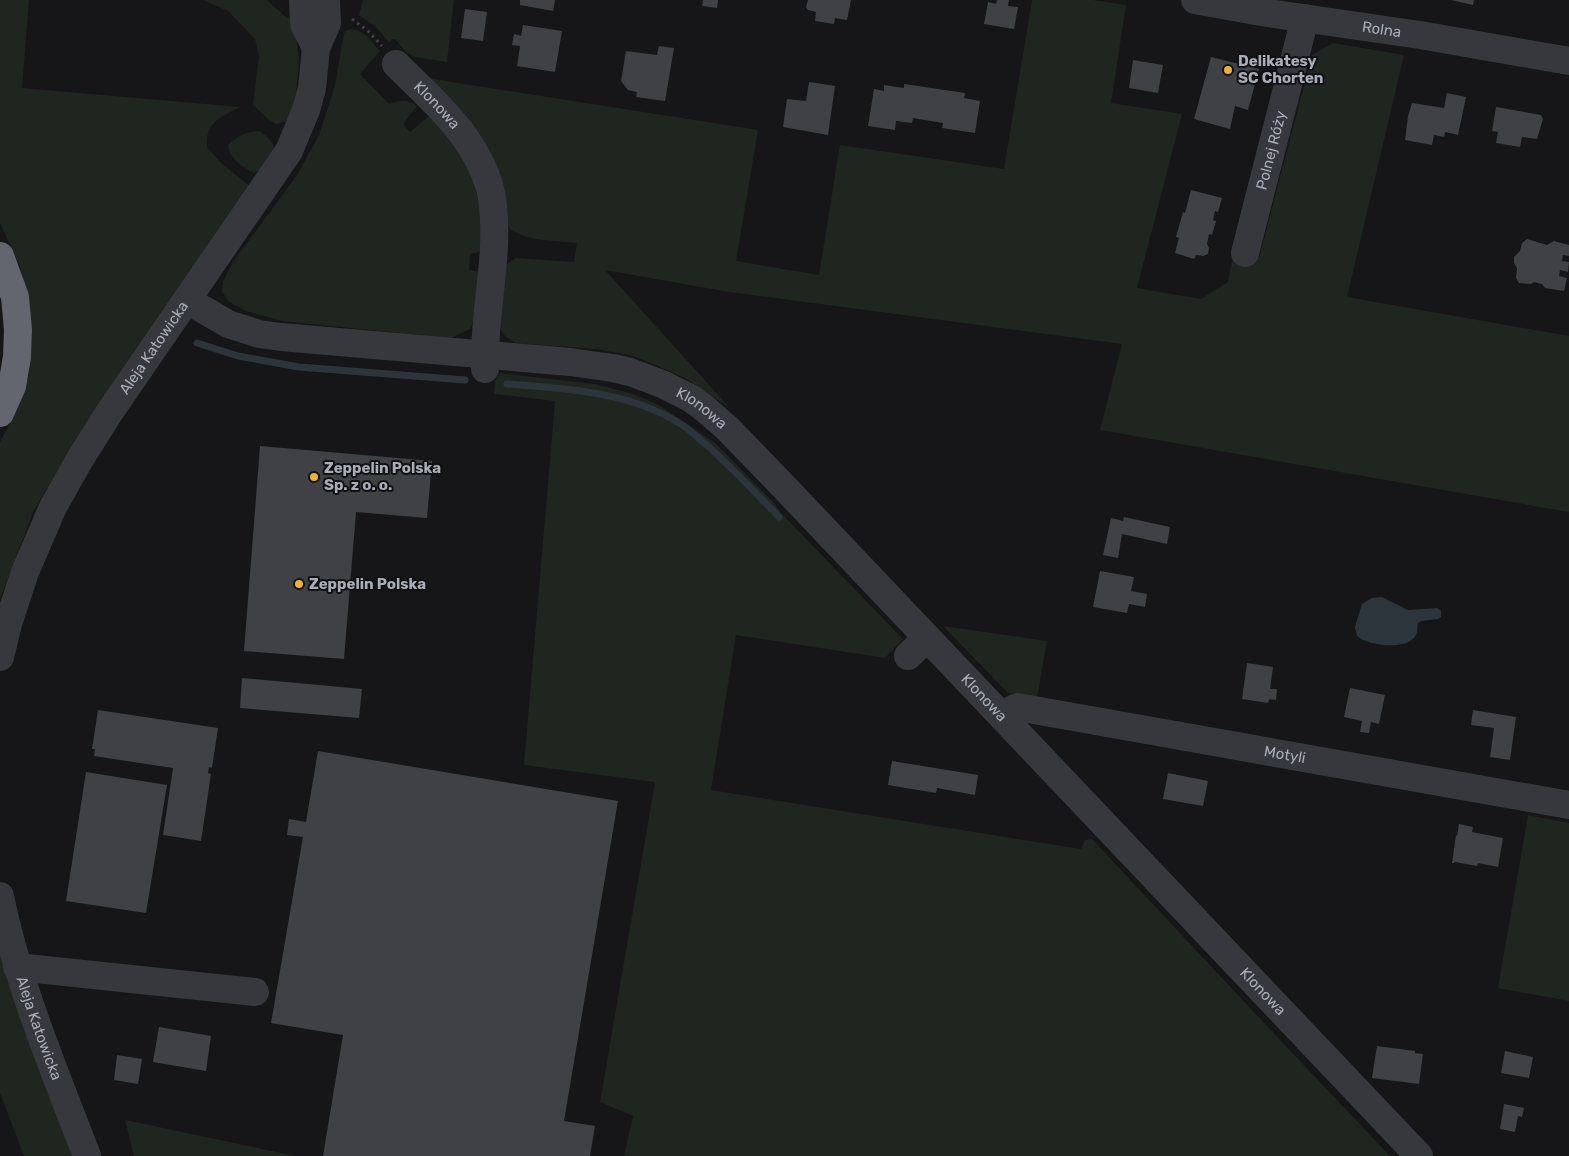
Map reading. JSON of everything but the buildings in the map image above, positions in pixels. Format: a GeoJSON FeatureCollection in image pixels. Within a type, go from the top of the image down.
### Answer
{"type":"FeatureCollection","features":[{"type":"Feature","properties":{"kind":"highway"},"geometry":{"type":"LineString","coordinates":[[0,256],[14,297],[18,330],[17,357],[12,386],[0,413]]}},
{"type":"Feature","properties":{"kind":"street"},"geometry":{"type":"LineString","coordinates":[[302,0],[304,24],[316,48]]}},
{"type":"Feature","properties":{"kind":"street","name":"Aleja Katowicka"},"geometry":{"type":"LineString","coordinates":[[0,657],[8,624],[25,572],[53,507],[80,458],[288,151],[306,110],[312,88],[316,48],[328,23],[326,0]]}},
{"type":"Feature","properties":{"kind":"street","name":"Rolna"},"geometry":{"type":"LineString","coordinates":[[1195,0],[1261,12],[1295,11],[1569,62]]}},
{"type":"Feature","properties":{"kind":"street","name":"Polnej Róży"},"geometry":{"type":"LineString","coordinates":[[1245,253],[1295,11]]}},
{"type":"Feature","properties":{"kind":"street","name":"Klonowa"},"geometry":{"type":"LineString","coordinates":[[396,64],[445,113],[466,139],[478,159],[488,182],[493,205],[494,238],[484,362]]}},
{"type":"Feature","properties":{"kind":"street","name":"Klonowa"},"geometry":{"type":"LineString","coordinates":[[186,300],[228,324],[267,335],[484,362],[614,368],[645,377],[692,399],[726,428],[1002,715],[1419,1156]]}},
{"type":"Feature","properties":{"kind":"street"},"geometry":{"type":"LineString","coordinates":[[908,656],[927,638]]}},
{"type":"Feature","properties":{"kind":"street","name":"Motyli"},"geometry":{"type":"LineString","coordinates":[[1002,715],[1017,706],[1569,805]]}},
{"type":"Feature","properties":{"kind":"street","name":"Aleja Katowicka"},"geometry":{"type":"LineString","coordinates":[[0,896],[17,967],[86,1156]]}},
{"type":"Feature","properties":{"kind":"street"},"geometry":{"type":"LineString","coordinates":[[17,967],[255,992]]}},
{"type":"Feature","properties":{"kind":"path"},"geometry":{"type":"LineString","coordinates":[[349,15],[353,21],[372,34],[396,64]]}},
{"type":"Feature","properties":{"kind":"shaded area"},"geometry":{"type":"Polygon","coordinates":[[[0,0],[29,0],[22,88],[240,107],[216,121],[209,132],[207,147],[222,164],[250,186],[98,406],[54,477],[33,512],[0,599],[0,442],[17,410],[29,375],[32,339],[29,301],[20,267],[0,223],[0,0]]]}},
{"type":"Feature","properties":{"kind":"shaded area"},"geometry":{"type":"Polygon","coordinates":[[[203,0],[267,0],[287,18],[294,19],[299,59],[296,93],[291,113],[285,122],[276,124],[253,105],[259,56],[255,39],[228,11],[203,0]]]}},
{"type":"Feature","properties":{"kind":"shaded area"},"geometry":{"type":"Polygon","coordinates":[[[363,0],[454,0],[447,62],[415,57],[406,52],[395,39],[389,42],[375,26],[359,15],[363,0]]]}},
{"type":"Feature","properties":{"kind":"shaded area"},"geometry":{"type":"Polygon","coordinates":[[[1032,0],[1093,0],[1126,5],[1111,103],[1182,114],[1137,288],[1201,299],[1228,282],[1234,250],[1259,258],[1312,55],[1333,43],[1404,55],[1347,297],[1569,336],[1569,512],[1100,430],[1122,344],[729,292],[605,270],[730,408],[685,378],[634,356],[596,349],[515,343],[505,336],[499,326],[504,270],[508,263],[516,258],[574,262],[577,243],[533,238],[516,233],[510,229],[419,75],[445,81],[758,130],[736,261],[819,275],[840,145],[1004,169],[1032,0]]]}},
{"type":"Feature","properties":{"kind":"shaded area"},"geometry":{"type":"Polygon","coordinates":[[[351,29],[364,34],[380,51],[360,74],[389,104],[404,101],[417,106],[403,124],[410,132],[430,115],[463,156],[476,187],[477,197],[481,202],[481,249],[479,252],[470,254],[469,270],[480,272],[474,319],[470,329],[453,337],[447,338],[283,321],[246,311],[228,301],[222,291],[223,281],[233,262],[297,175],[319,135],[335,86],[345,31],[351,29]]]}},
{"type":"Feature","properties":{"kind":"shaded area"},"geometry":{"type":"Polygon","coordinates":[[[259,131],[270,140],[274,148],[259,170],[254,173],[234,159],[228,145],[242,135],[259,131]]]}},
{"type":"Feature","properties":{"kind":"shaded area"},"geometry":{"type":"Polygon","coordinates":[[[500,373],[595,384],[633,394],[659,405],[715,443],[903,639],[885,658],[736,635],[711,790],[1081,849],[1085,840],[1092,839],[1390,1156],[624,1156],[633,1116],[600,1102],[655,782],[524,765],[555,401],[494,394],[495,381],[500,373]]]}},
{"type":"Feature","properties":{"kind":"shaded area"},"geometry":{"type":"Polygon","coordinates":[[[1382,597],[1408,610],[1437,608],[1441,611],[1441,617],[1418,623],[1416,635],[1412,640],[1405,643],[1388,645],[1362,639],[1357,636],[1355,627],[1362,604],[1372,598],[1382,597]]]}},
{"type":"Feature","properties":{"kind":"shaded area"},"geometry":{"type":"Polygon","coordinates":[[[943,626],[1047,641],[1037,698],[1007,692],[943,626]]]}},
{"type":"Feature","properties":{"kind":"shaded area"},"geometry":{"type":"Polygon","coordinates":[[[1528,815],[1569,823],[1569,1001],[1498,988],[1528,815]]]}},
{"type":"Feature","properties":{"kind":"shaded area"},"geometry":{"type":"Polygon","coordinates":[[[0,949],[75,1156],[24,1156],[0,1093],[0,949]]]}},
{"type":"Feature","properties":{"kind":"shaded area"},"geometry":{"type":"Polygon","coordinates":[[[125,1120],[296,1156],[134,1156],[125,1120]]]}},
{"type":"Feature","properties":{"kind":"waterway"},"geometry":{"type":"LineString","coordinates":[[197,343],[238,356],[299,367],[465,380]]}},
{"type":"Feature","properties":{"kind":"waterway"},"geometry":{"type":"LineString","coordinates":[[507,384],[596,393],[638,404],[659,412],[691,431],[736,472],[779,517]]}},
{"type":"Feature","properties":{"kind":"place","name":"Delikatesy SC Chorten"},"geometry":{"type":"Point","coordinates":[1228,70]}},
{"type":"Feature","properties":{"kind":"place","name":"Zeppelin Polska Sp. z o. o."},"geometry":{"type":"Point","coordinates":[314,477]}},
{"type":"Feature","properties":{"kind":"place","name":"Zeppelin Polska"},"geometry":{"type":"Point","coordinates":[299,584]}}]}
